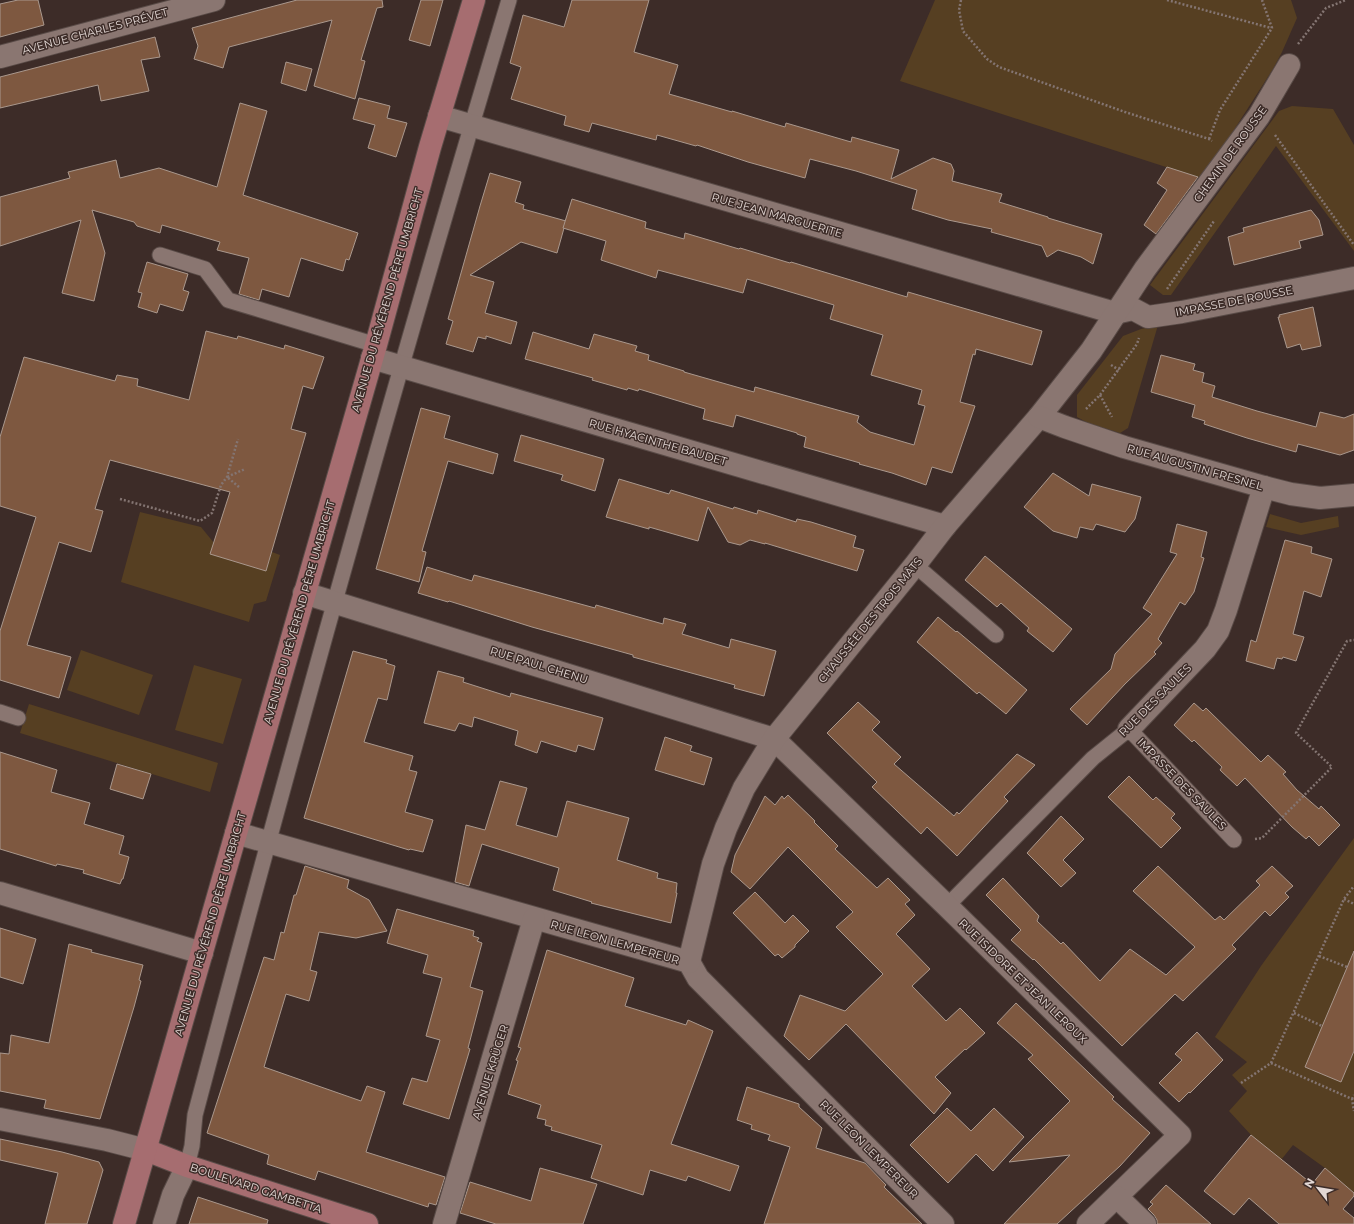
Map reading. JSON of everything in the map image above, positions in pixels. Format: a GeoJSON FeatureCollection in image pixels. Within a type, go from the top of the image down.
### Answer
{"type":"FeatureCollection","features":[{"type":"Feature","properties":{"kind":"main road","name":"AVENUE DU RÉVÉREND PÈRE UMBRICHT"},"geometry":{"type":"LineString","coordinates":[[124,1224],[374,351],[439,116],[474,0]]}},
{"type":"Feature","properties":{"kind":"main road","name":"BOULEVARD GAMBETTA"},"geometry":{"type":"LineString","coordinates":[[146,1150],[187,1166],[367,1224]]}},
{"type":"Feature","properties":{"kind":"street","name":"AVENUE CHARLES PRÉVET"},"geometry":{"type":"LineString","coordinates":[[0,57],[214,0]]}},
{"type":"Feature","properties":{"kind":"street","name":"CHEMIN DE ROUSSE"},"geometry":{"type":"LineString","coordinates":[[1115,314],[1145,269],[1259,116],[1290,65]]}},
{"type":"Feature","properties":{"kind":"street","name":"RUE JEAN MARGUERITE"},"geometry":{"type":"LineString","coordinates":[[439,116],[1115,314]]}},
{"type":"Feature","properties":{"kind":"street","name":"IMPASSE DE ROUSSE"},"geometry":{"type":"LineString","coordinates":[[1148,317],[1182,312],[1354,278]]}},
{"type":"Feature","properties":{"kind":"street"},"geometry":{"type":"LineString","coordinates":[[1115,314],[1133,309],[1148,317]]}},
{"type":"Feature","properties":{"kind":"street","name":"CHAUSSÉE DES TROIS MÂTS"},"geometry":{"type":"LineString","coordinates":[[689,962],[713,864],[726,828],[744,788],[774,739],[945,526],[1040,417],[1091,351],[1115,314]]}},
{"type":"Feature","properties":{"kind":"street","name":"RUE HYACINTHE BAUDET"},"geometry":{"type":"LineString","coordinates":[[374,351],[402,367],[945,526]]}},
{"type":"Feature","properties":{"kind":"street","name":"RUE AUGUSTIN FRESNEL"},"geometry":{"type":"LineString","coordinates":[[1040,417],[1124,447],[1290,494],[1320,498],[1354,495]]}},
{"type":"Feature","properties":{"kind":"street","name":"RUE DES SAULES"},"geometry":{"type":"LineString","coordinates":[[1129,729],[1205,650],[1218,631],[1226,610],[1264,487]]}},
{"type":"Feature","properties":{"kind":"street","name":"RUE PAUL CHENU"},"geometry":{"type":"LineString","coordinates":[[304,593],[774,739]]}},
{"type":"Feature","properties":{"kind":"street","name":"RUE ISIDORE ET JEAN LEROUX"},"geometry":{"type":"LineString","coordinates":[[774,739],[947,906],[1180,1135],[1088,1224]]}},
{"type":"Feature","properties":{"kind":"street","name":"RUE LEON LEMPEREUR"},"geometry":{"type":"LineString","coordinates":[[236,833],[689,962],[698,978],[943,1224]]}},
{"type":"Feature","properties":{"kind":"street"},"geometry":{"type":"LineString","coordinates":[[0,893],[202,953]]}},
{"type":"Feature","properties":{"kind":"street","name":"AVENUE KRÜGER"},"geometry":{"type":"LineString","coordinates":[[444,1224],[534,919]]}},
{"type":"Feature","properties":{"kind":"street"},"geometry":{"type":"LineString","coordinates":[[0,1119],[107,1140],[146,1150]]}},
{"type":"Feature","properties":{"kind":"street"},"geometry":{"type":"LineString","coordinates":[[164,1224],[173,1195],[187,1166]]}},
{"type":"Feature","properties":{"kind":"street"},"geometry":{"type":"LineString","coordinates":[[1117,1197],[1146,1224]]}},
{"type":"Feature","properties":{"kind":"lane"},"geometry":{"type":"LineString","coordinates":[[187,1166],[192,1146],[195,1115],[268,842],[402,367],[471,126],[509,0]]}},
{"type":"Feature","properties":{"kind":"lane"},"geometry":{"type":"LineString","coordinates":[[160,255],[205,269],[228,300],[374,351]]}},
{"type":"Feature","properties":{"kind":"lane"},"geometry":{"type":"LineString","coordinates":[[915,565],[996,635]]}},
{"type":"Feature","properties":{"kind":"lane"},"geometry":{"type":"LineString","coordinates":[[0,712],[18,718]]}},
{"type":"Feature","properties":{"kind":"lane","name":"IMPASSE DES SAULES"},"geometry":{"type":"LineString","coordinates":[[1129,729],[1234,840]]}},
{"type":"Feature","properties":{"kind":"lane","name":"RUE DES SAULES"},"geometry":{"type":"LineString","coordinates":[[947,906],[1093,758],[1129,729]]}},
{"type":"Feature","properties":{"kind":"path"},"geometry":{"type":"LineString","coordinates":[[961,0],[959,10],[963,31],[987,59],[999,67],[1125,112],[1209,139],[1220,110],[1272,28]]}},
{"type":"Feature","properties":{"kind":"path"},"geometry":{"type":"LineString","coordinates":[[1167,0],[1272,28]]}},
{"type":"Feature","properties":{"kind":"path"},"geometry":{"type":"LineString","coordinates":[[1262,0],[1272,28]]}},
{"type":"Feature","properties":{"kind":"path"},"geometry":{"type":"LineString","coordinates":[[1290,65],[1299,42],[1326,8],[1346,0]]}},
{"type":"Feature","properties":{"kind":"path"},"geometry":{"type":"LineString","coordinates":[[1259,116],[1274,133],[1354,245]]}},
{"type":"Feature","properties":{"kind":"path"},"geometry":{"type":"LineString","coordinates":[[1065,427],[1100,395],[1137,344],[1141,329],[1148,317]]}},
{"type":"Feature","properties":{"kind":"path"},"geometry":{"type":"LineString","coordinates":[[120,499],[200,521],[212,513],[221,485],[227,477],[238,438]]}},
{"type":"Feature","properties":{"kind":"path"},"geometry":{"type":"LineString","coordinates":[[227,477],[245,468]]}},
{"type":"Feature","properties":{"kind":"path"},"geometry":{"type":"LineString","coordinates":[[227,477],[239,487]]}},
{"type":"Feature","properties":{"kind":"path"},"geometry":{"type":"LineString","coordinates":[[1234,840],[1262,838],[1332,767],[1296,733],[1347,641],[1354,640]]}},
{"type":"Feature","properties":{"kind":"path"},"geometry":{"type":"LineString","coordinates":[[1241,1083],[1271,1063],[1344,899],[1354,886]]}},
{"type":"Feature","properties":{"kind":"path"},"geometry":{"type":"LineString","coordinates":[[1344,899],[1354,904]]}},
{"type":"Feature","properties":{"kind":"path"},"geometry":{"type":"LineString","coordinates":[[1319,956],[1347,967]]}},
{"type":"Feature","properties":{"kind":"path"},"geometry":{"type":"LineString","coordinates":[[1294,1013],[1322,1026]]}},
{"type":"Feature","properties":{"kind":"path"},"geometry":{"type":"LineString","coordinates":[[1271,1063],[1352,1099]]}},
{"type":"Feature","properties":{"kind":"path"},"geometry":{"type":"LineString","coordinates":[[1354,1095],[1352,1099],[1354,1111]]}},
{"type":"Feature","properties":{"kind":"shaded area"},"geometry":{"type":"Polygon","coordinates":[[[935,0],[1291,0],[1297,18],[1273,69],[1232,133],[1200,178],[900,81],[935,0]]]}},
{"type":"Feature","properties":{"kind":"shaded area"},"geometry":{"type":"Polygon","coordinates":[[[1292,106],[1333,109],[1354,145],[1354,251],[1276,146],[1171,295],[1163,295],[1150,285],[1279,111],[1292,106]]]}},
{"type":"Feature","properties":{"kind":"shaded area"},"geometry":{"type":"Polygon","coordinates":[[[1158,325],[1128,428],[1120,433],[1088,423],[1077,417],[1077,395],[1123,336],[1141,329],[1158,325]]]}},
{"type":"Feature","properties":{"kind":"shaded area"},"geometry":{"type":"Polygon","coordinates":[[[140,512],[201,527],[214,543],[266,571],[272,552],[280,555],[266,601],[254,604],[249,622],[121,582],[140,512]]]}},
{"type":"Feature","properties":{"kind":"shaded area"},"geometry":{"type":"Polygon","coordinates":[[[1270,514],[1301,523],[1338,516],[1339,527],[1301,535],[1266,527],[1270,514]]]}},
{"type":"Feature","properties":{"kind":"shaded area"},"geometry":{"type":"Polygon","coordinates":[[[81,650],[153,675],[139,715],[67,690],[81,650]]]}},
{"type":"Feature","properties":{"kind":"shaded area"},"geometry":{"type":"Polygon","coordinates":[[[194,665],[242,679],[223,744],[175,730],[194,665]]]}},
{"type":"Feature","properties":{"kind":"shaded area"},"geometry":{"type":"Polygon","coordinates":[[[29,704],[218,763],[210,792],[20,733],[29,704]]]}},
{"type":"Feature","properties":{"kind":"shaded area"},"geometry":{"type":"Polygon","coordinates":[[[1354,838],[1354,950],[1306,1067],[1341,1082],[1354,1051],[1354,1193],[1325,1168],[1293,1145],[1281,1160],[1251,1135],[1229,1111],[1247,1091],[1232,1075],[1247,1062],[1215,1037],[1261,966],[1354,838]]]}},
{"type":"Feature","properties":{"kind":"building"},"geometry":{"type":"Polygon","coordinates":[[[18,0],[38,0],[44,25],[0,37],[0,4],[18,0]]]}},
{"type":"Feature","properties":{"kind":"building"},"geometry":{"type":"Polygon","coordinates":[[[297,0],[382,0],[383,7],[377,8],[361,60],[365,61],[355,99],[314,86],[332,20],[229,47],[223,68],[194,59],[198,46],[192,28],[297,0]]]}},
{"type":"Feature","properties":{"kind":"building"},"geometry":{"type":"Polygon","coordinates":[[[421,0],[443,0],[430,46],[409,40],[421,0]]]}},
{"type":"Feature","properties":{"kind":"building"},"geometry":{"type":"Polygon","coordinates":[[[572,0],[649,0],[634,52],[678,65],[669,94],[785,127],[786,123],[851,142],[852,137],[899,150],[891,179],[933,158],[951,164],[954,171],[952,181],[1002,194],[999,202],[1102,234],[1093,264],[1081,257],[1058,250],[1047,257],[1042,246],[991,232],[992,229],[948,220],[912,209],[917,190],[856,171],[810,159],[805,178],[748,162],[697,145],[696,146],[657,135],[656,140],[592,123],[589,132],[564,125],[566,116],[511,99],[521,67],[510,63],[523,15],[564,27],[572,0]]]}},
{"type":"Feature","properties":{"kind":"building"},"geometry":{"type":"Polygon","coordinates":[[[155,37],[160,57],[141,60],[149,91],[101,101],[98,85],[0,108],[0,77],[155,37]]]}},
{"type":"Feature","properties":{"kind":"building"},"geometry":{"type":"Polygon","coordinates":[[[286,62],[312,69],[306,91],[281,83],[286,62]]]}},
{"type":"Feature","properties":{"kind":"building"},"geometry":{"type":"Polygon","coordinates":[[[359,98],[390,106],[387,118],[407,123],[396,157],[368,148],[375,125],[353,119],[359,98]]]}},
{"type":"Feature","properties":{"kind":"building"},"geometry":{"type":"Polygon","coordinates":[[[240,103],[267,111],[243,195],[358,233],[349,260],[346,259],[343,271],[301,258],[289,297],[262,289],[259,300],[239,294],[249,258],[217,250],[220,242],[162,225],[160,233],[137,226],[134,222],[92,210],[105,253],[94,301],[62,293],[81,220],[0,246],[0,197],[70,178],[68,172],[116,160],[120,178],[159,168],[217,187],[240,103]]]}},
{"type":"Feature","properties":{"kind":"building"},"geometry":{"type":"Polygon","coordinates":[[[1167,167],[1198,177],[1156,234],[1144,225],[1167,190],[1157,183],[1167,167]]]}},
{"type":"Feature","properties":{"kind":"building"},"geometry":{"type":"Polygon","coordinates":[[[490,173],[521,182],[515,202],[524,205],[523,209],[566,221],[557,253],[521,242],[470,275],[494,282],[485,313],[517,322],[511,344],[486,336],[486,339],[478,337],[473,352],[446,344],[453,321],[448,319],[490,173]]]}},
{"type":"Feature","properties":{"kind":"building"},"geometry":{"type":"Polygon","coordinates":[[[572,199],[646,222],[645,228],[684,239],[685,233],[790,263],[791,262],[907,297],[908,292],[1042,331],[1032,365],[976,349],[975,355],[973,354],[960,402],[975,406],[952,473],[932,467],[926,485],[892,473],[859,464],[860,463],[804,447],[806,437],[797,433],[736,415],[733,427],[703,419],[705,409],[639,389],[638,391],[628,388],[627,390],[592,380],[593,378],[525,359],[533,332],[589,349],[594,334],[637,346],[635,351],[649,355],[648,360],[684,372],[754,392],[755,387],[859,416],[857,422],[870,432],[914,445],[925,406],[918,404],[922,390],[871,375],[883,335],[830,319],[834,305],[747,279],[743,293],[658,270],[656,278],[601,260],[606,241],[563,228],[572,199]]]}},
{"type":"Feature","properties":{"kind":"building"},"geometry":{"type":"Polygon","coordinates":[[[1311,210],[1319,220],[1323,235],[1299,241],[1301,248],[1234,265],[1228,237],[1244,232],[1243,228],[1311,210]]]}},
{"type":"Feature","properties":{"kind":"building"},"geometry":{"type":"Polygon","coordinates":[[[147,262],[188,274],[183,290],[189,292],[183,311],[160,304],[157,313],[138,307],[142,293],[138,292],[147,262]]]}},
{"type":"Feature","properties":{"kind":"building"},"geometry":{"type":"Polygon","coordinates":[[[1313,307],[1321,346],[1302,350],[1300,344],[1287,348],[1278,317],[1280,317],[1279,315],[1313,307]]]}},
{"type":"Feature","properties":{"kind":"building"},"geometry":{"type":"Polygon","coordinates":[[[206,331],[237,339],[238,336],[284,349],[285,345],[324,357],[313,389],[303,386],[291,429],[306,433],[266,571],[210,554],[230,492],[110,460],[95,509],[103,511],[91,552],[59,542],[27,645],[71,657],[59,698],[0,680],[0,631],[36,517],[0,506],[0,437],[24,357],[115,381],[117,375],[138,379],[137,386],[189,400],[206,331]]]}},
{"type":"Feature","properties":{"kind":"building"},"geometry":{"type":"Polygon","coordinates":[[[1161,355],[1195,364],[1193,370],[1204,373],[1202,382],[1215,386],[1212,397],[1257,411],[1316,427],[1320,412],[1344,418],[1354,414],[1354,450],[1340,455],[1298,444],[1296,452],[1204,424],[1205,421],[1192,417],[1195,405],[1151,392],[1161,355]]]}},
{"type":"Feature","properties":{"kind":"building"},"geometry":{"type":"Polygon","coordinates":[[[421,408],[450,416],[444,438],[498,454],[493,474],[448,461],[422,551],[426,552],[419,582],[376,569],[421,408]]]}},
{"type":"Feature","properties":{"kind":"building"},"geometry":{"type":"Polygon","coordinates":[[[521,435],[604,459],[595,491],[561,480],[563,475],[514,461],[521,435]]]}},
{"type":"Feature","properties":{"kind":"building"},"geometry":{"type":"Polygon","coordinates":[[[1053,473],[1089,496],[1092,484],[1141,497],[1135,519],[1125,532],[1096,524],[1093,530],[1080,527],[1077,538],[1053,531],[1024,507],[1053,473]]]}},
{"type":"Feature","properties":{"kind":"building"},"geometry":{"type":"Polygon","coordinates":[[[619,479],[669,494],[671,490],[733,509],[734,507],[757,514],[758,510],[796,522],[797,519],[811,522],[856,536],[853,547],[864,550],[857,571],[765,543],[750,540],[740,545],[728,542],[708,507],[698,541],[606,517],[619,479]]]}},
{"type":"Feature","properties":{"kind":"building"},"geometry":{"type":"Polygon","coordinates":[[[1177,524],[1207,532],[1201,557],[1204,558],[1194,592],[1185,605],[1180,602],[1158,639],[1162,643],[1154,652],[1156,654],[1125,684],[1087,725],[1070,709],[1111,669],[1115,654],[1152,614],[1143,608],[1177,554],[1170,552],[1177,524]]]}},
{"type":"Feature","properties":{"kind":"building"},"geometry":{"type":"Polygon","coordinates":[[[1285,540],[1312,547],[1311,553],[1332,559],[1321,597],[1304,591],[1293,634],[1304,637],[1296,661],[1283,657],[1282,659],[1277,658],[1274,669],[1246,661],[1251,640],[1256,642],[1285,540]]]}},
{"type":"Feature","properties":{"kind":"building"},"geometry":{"type":"Polygon","coordinates":[[[985,556],[1072,629],[1053,652],[1027,631],[1029,628],[1001,603],[997,607],[965,580],[985,556]]]}},
{"type":"Feature","properties":{"kind":"building"},"geometry":{"type":"Polygon","coordinates":[[[427,567],[472,581],[474,575],[595,608],[596,605],[663,624],[664,618],[686,624],[682,634],[729,648],[731,639],[776,651],[764,696],[734,688],[735,685],[633,657],[633,655],[418,593],[427,567]]]}},
{"type":"Feature","properties":{"kind":"building"},"geometry":{"type":"Polygon","coordinates":[[[938,617],[956,632],[957,631],[1027,690],[1006,714],[979,692],[977,694],[917,642],[938,617]]]}},
{"type":"Feature","properties":{"kind":"building"},"geometry":{"type":"Polygon","coordinates":[[[353,651],[387,660],[386,663],[395,666],[387,700],[378,698],[364,742],[413,756],[409,770],[417,772],[405,812],[433,820],[423,852],[409,850],[304,818],[353,651]]]}},
{"type":"Feature","properties":{"kind":"building"},"geometry":{"type":"Polygon","coordinates":[[[438,671],[464,678],[463,682],[510,697],[511,693],[603,718],[594,750],[578,745],[576,752],[541,741],[537,753],[515,745],[518,731],[474,717],[472,727],[459,723],[455,731],[424,723],[438,671]]]}},
{"type":"Feature","properties":{"kind":"building"},"geometry":{"type":"Polygon","coordinates":[[[858,702],[880,722],[872,730],[901,757],[894,764],[954,816],[957,812],[959,814],[1017,754],[1035,765],[1004,797],[1008,801],[957,856],[927,827],[921,834],[872,787],[877,782],[827,733],[858,702]]]}},
{"type":"Feature","properties":{"kind":"building"},"geometry":{"type":"Polygon","coordinates":[[[1194,703],[1203,711],[1206,708],[1261,762],[1268,755],[1286,772],[1283,774],[1297,790],[1319,809],[1321,806],[1340,825],[1319,846],[1309,836],[1306,839],[1292,827],[1245,778],[1237,786],[1220,770],[1222,767],[1194,740],[1192,742],[1174,725],[1194,703]]]}},
{"type":"Feature","properties":{"kind":"building"},"geometry":{"type":"Polygon","coordinates":[[[665,737],[692,746],[690,751],[712,758],[704,785],[655,770],[665,737]]]}},
{"type":"Feature","properties":{"kind":"building"},"geometry":{"type":"Polygon","coordinates":[[[0,752],[57,770],[51,792],[90,803],[84,824],[124,836],[119,854],[129,857],[123,879],[120,884],[83,873],[84,870],[57,864],[56,866],[0,849],[0,752]]]}},
{"type":"Feature","properties":{"kind":"building"},"geometry":{"type":"Polygon","coordinates":[[[117,764],[151,774],[143,799],[110,789],[117,764]]]}},
{"type":"Feature","properties":{"kind":"building"},"geometry":{"type":"Polygon","coordinates":[[[1129,776],[1153,800],[1156,797],[1175,814],[1171,818],[1181,828],[1161,848],[1108,797],[1129,776]]]}},
{"type":"Feature","properties":{"kind":"building"},"geometry":{"type":"Polygon","coordinates":[[[500,781],[527,788],[516,825],[557,837],[567,801],[629,818],[617,860],[658,873],[657,878],[677,883],[677,893],[671,923],[591,903],[592,902],[553,890],[559,868],[482,844],[469,886],[455,882],[466,825],[485,830],[500,781]]]}},
{"type":"Feature","properties":{"kind":"building"},"geometry":{"type":"Polygon","coordinates":[[[788,795],[838,846],[835,849],[877,888],[888,878],[910,900],[905,904],[915,915],[896,934],[930,969],[912,986],[946,1021],[960,1008],[985,1033],[966,1050],[965,1049],[935,1077],[951,1093],[934,1114],[846,1024],[809,1060],[784,1036],[800,995],[845,1011],[883,974],[836,927],[853,912],[788,847],[750,889],[731,872],[735,855],[765,796],[775,805],[782,796],[784,799],[788,795]]]}},
{"type":"Feature","properties":{"kind":"building"},"geometry":{"type":"Polygon","coordinates":[[[1061,816],[1084,839],[1063,860],[1076,873],[1061,887],[1027,853],[1061,816]]]}},
{"type":"Feature","properties":{"kind":"building"},"geometry":{"type":"Polygon","coordinates":[[[305,866],[349,880],[347,888],[369,900],[387,931],[356,938],[319,932],[310,970],[317,972],[309,1001],[286,994],[264,1067],[361,1101],[367,1086],[385,1092],[366,1152],[445,1177],[436,1205],[429,1203],[428,1207],[318,1171],[315,1180],[267,1164],[269,1155],[207,1133],[264,957],[274,960],[281,932],[284,933],[294,895],[296,895],[305,866]]]}},
{"type":"Feature","properties":{"kind":"building"},"geometry":{"type":"Polygon","coordinates":[[[1158,866],[1215,920],[1220,916],[1224,920],[1260,885],[1256,881],[1272,866],[1293,886],[1285,893],[1289,897],[1270,916],[1265,911],[1232,945],[1236,949],[1183,1001],[1175,994],[1122,1046],[1034,959],[1033,960],[1011,940],[1021,930],[986,895],[1003,878],[1039,916],[1037,921],[1061,944],[1063,942],[1100,981],[1130,949],[1166,975],[1195,947],[1133,891],[1158,866]]]}},
{"type":"Feature","properties":{"kind":"building"},"geometry":{"type":"Polygon","coordinates":[[[755,892],[785,923],[793,915],[809,931],[795,945],[795,947],[782,958],[778,954],[775,956],[733,913],[755,892]]]}},
{"type":"Feature","properties":{"kind":"building"},"geometry":{"type":"Polygon","coordinates":[[[397,909],[474,931],[473,936],[479,938],[477,941],[482,943],[470,987],[483,991],[468,1048],[470,1049],[449,1119],[403,1104],[412,1078],[427,1082],[440,1040],[426,1036],[442,978],[423,973],[428,955],[387,943],[397,909]]]}},
{"type":"Feature","properties":{"kind":"building"},"geometry":{"type":"Polygon","coordinates":[[[0,928],[36,939],[23,984],[0,977],[0,928]]]}},
{"type":"Feature","properties":{"kind":"building"},"geometry":{"type":"Polygon","coordinates":[[[69,944],[92,950],[91,952],[143,965],[139,980],[141,981],[134,1007],[100,1119],[44,1108],[46,1100],[0,1091],[0,1053],[9,1054],[11,1035],[49,1043],[69,944]]]}},
{"type":"Feature","properties":{"kind":"building"},"geometry":{"type":"Polygon","coordinates":[[[547,950],[634,978],[625,1006],[686,1025],[688,1020],[713,1031],[671,1144],[739,1166],[730,1191],[688,1176],[686,1181],[650,1170],[643,1195],[591,1178],[602,1145],[551,1130],[552,1127],[545,1125],[546,1120],[537,1118],[541,1105],[508,1094],[518,1061],[516,1060],[521,1048],[518,1047],[547,950]]]}},
{"type":"Feature","properties":{"kind":"building"},"geometry":{"type":"Polygon","coordinates":[[[1354,951],[1354,1051],[1341,1082],[1305,1067],[1354,951]]]}},
{"type":"Feature","properties":{"kind":"building"},"geometry":{"type":"Polygon","coordinates":[[[1016,1003],[1114,1097],[1112,1099],[1150,1133],[1120,1166],[1057,1224],[1004,1224],[1070,1155],[1009,1162],[1070,1101],[1028,1059],[1033,1055],[997,1023],[1016,1003]]]}},
{"type":"Feature","properties":{"kind":"building"},"geometry":{"type":"Polygon","coordinates":[[[1197,1032],[1223,1060],[1179,1102],[1159,1083],[1182,1060],[1175,1054],[1197,1032]]]}},
{"type":"Feature","properties":{"kind":"building"},"geometry":{"type":"Polygon","coordinates":[[[747,1087],[799,1104],[799,1107],[822,1128],[816,1148],[865,1163],[886,1185],[884,1187],[922,1224],[764,1224],[790,1147],[768,1140],[770,1135],[751,1129],[752,1125],[737,1120],[747,1087]]]}},
{"type":"Feature","properties":{"kind":"building"},"geometry":{"type":"Polygon","coordinates":[[[947,1108],[971,1131],[994,1108],[1024,1137],[993,1171],[976,1154],[948,1183],[910,1145],[947,1108]]]}},
{"type":"Feature","properties":{"kind":"building"},"geometry":{"type":"Polygon","coordinates":[[[1251,1135],[1312,1184],[1325,1168],[1354,1193],[1354,1196],[1343,1209],[1354,1218],[1354,1224],[1279,1224],[1249,1198],[1234,1215],[1204,1191],[1251,1135]]]}},
{"type":"Feature","properties":{"kind":"building"},"geometry":{"type":"Polygon","coordinates":[[[0,1139],[62,1152],[99,1162],[103,1170],[87,1224],[45,1224],[58,1173],[0,1160],[0,1139]]]}},
{"type":"Feature","properties":{"kind":"building"},"geometry":{"type":"Polygon","coordinates":[[[540,1168],[597,1184],[583,1224],[496,1224],[460,1213],[470,1182],[531,1201],[540,1168]]]}},
{"type":"Feature","properties":{"kind":"building"},"geometry":{"type":"Polygon","coordinates":[[[1166,1185],[1211,1224],[1157,1224],[1157,1220],[1154,1215],[1148,1209],[1153,1204],[1150,1202],[1166,1185]]]}},
{"type":"Feature","properties":{"kind":"building"},"geometry":{"type":"Polygon","coordinates":[[[198,1197],[268,1220],[267,1224],[189,1224],[198,1197]]]}}]}
